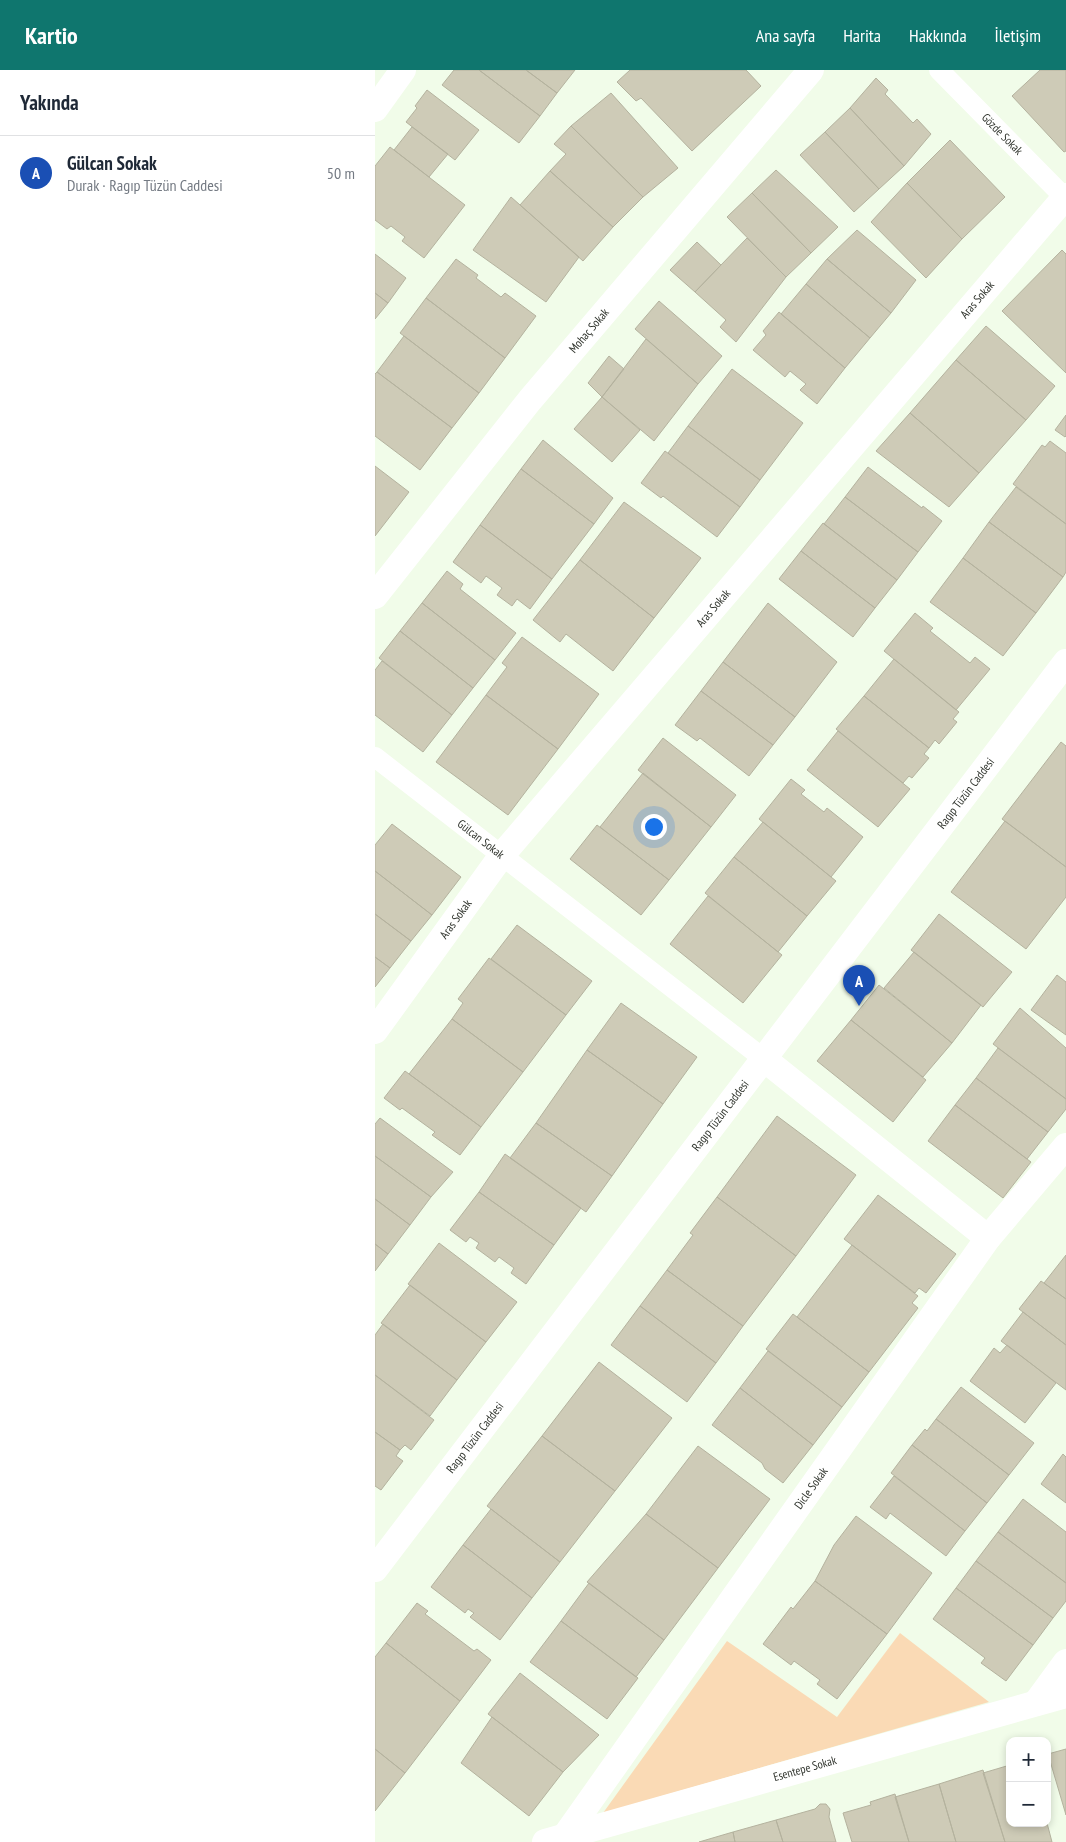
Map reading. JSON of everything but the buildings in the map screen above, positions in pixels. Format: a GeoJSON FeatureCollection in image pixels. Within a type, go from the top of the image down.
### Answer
{"type":"FeatureCollection","features":[{"type":"Feature","properties":{"kind":"street"},"geometry":{"type":"LineString","coordinates":[[375,109],[403,70]]}},
{"type":"Feature","properties":{"kind":"street","name":"Mohaç Sokak"},"geometry":{"type":"LineString","coordinates":[[375,596],[530,400],[811,70]]}},
{"type":"Feature","properties":{"kind":"street","name":"Gözde Sokak"},"geometry":{"type":"LineString","coordinates":[[939,70],[1066,198]]}},
{"type":"Feature","properties":{"kind":"street","name":"Aras Sokak"},"geometry":{"type":"LineString","coordinates":[[375,1031],[501,856],[1066,198]]}},
{"type":"Feature","properties":{"kind":"street","name":"Ragıp Tüzün Caddesi"},"geometry":{"type":"LineString","coordinates":[[375,1569],[1066,662]]}},
{"type":"Feature","properties":{"kind":"street","name":"Gülcan Sokak"},"geometry":{"type":"LineString","coordinates":[[375,756],[764,1059],[988,1238]]}},
{"type":"Feature","properties":{"kind":"street","name":"Dicle Sokak"},"geometry":{"type":"LineString","coordinates":[[555,1839],[988,1238],[1066,1146]]}},
{"type":"Feature","properties":{"kind":"street"},"geometry":{"type":"LineString","coordinates":[[1036,1703],[1066,1662]]}},
{"type":"Feature","properties":{"kind":"street","name":"Esentepe Sokak"},"geometry":{"type":"LineString","coordinates":[[555,1839],[1066,1695]]}},
{"type":"Feature","properties":{"kind":"shaded area"},"geometry":{"type":"Polygon","coordinates":[[[900,1633],[989,1702],[603,1813],[727,1641],[837,1717],[900,1633]]]}},
{"type":"Feature","properties":{"kind":"place","name":"Gülcan Sokak"},"geometry":{"type":"Point","coordinates":[859,1006]}}]}
